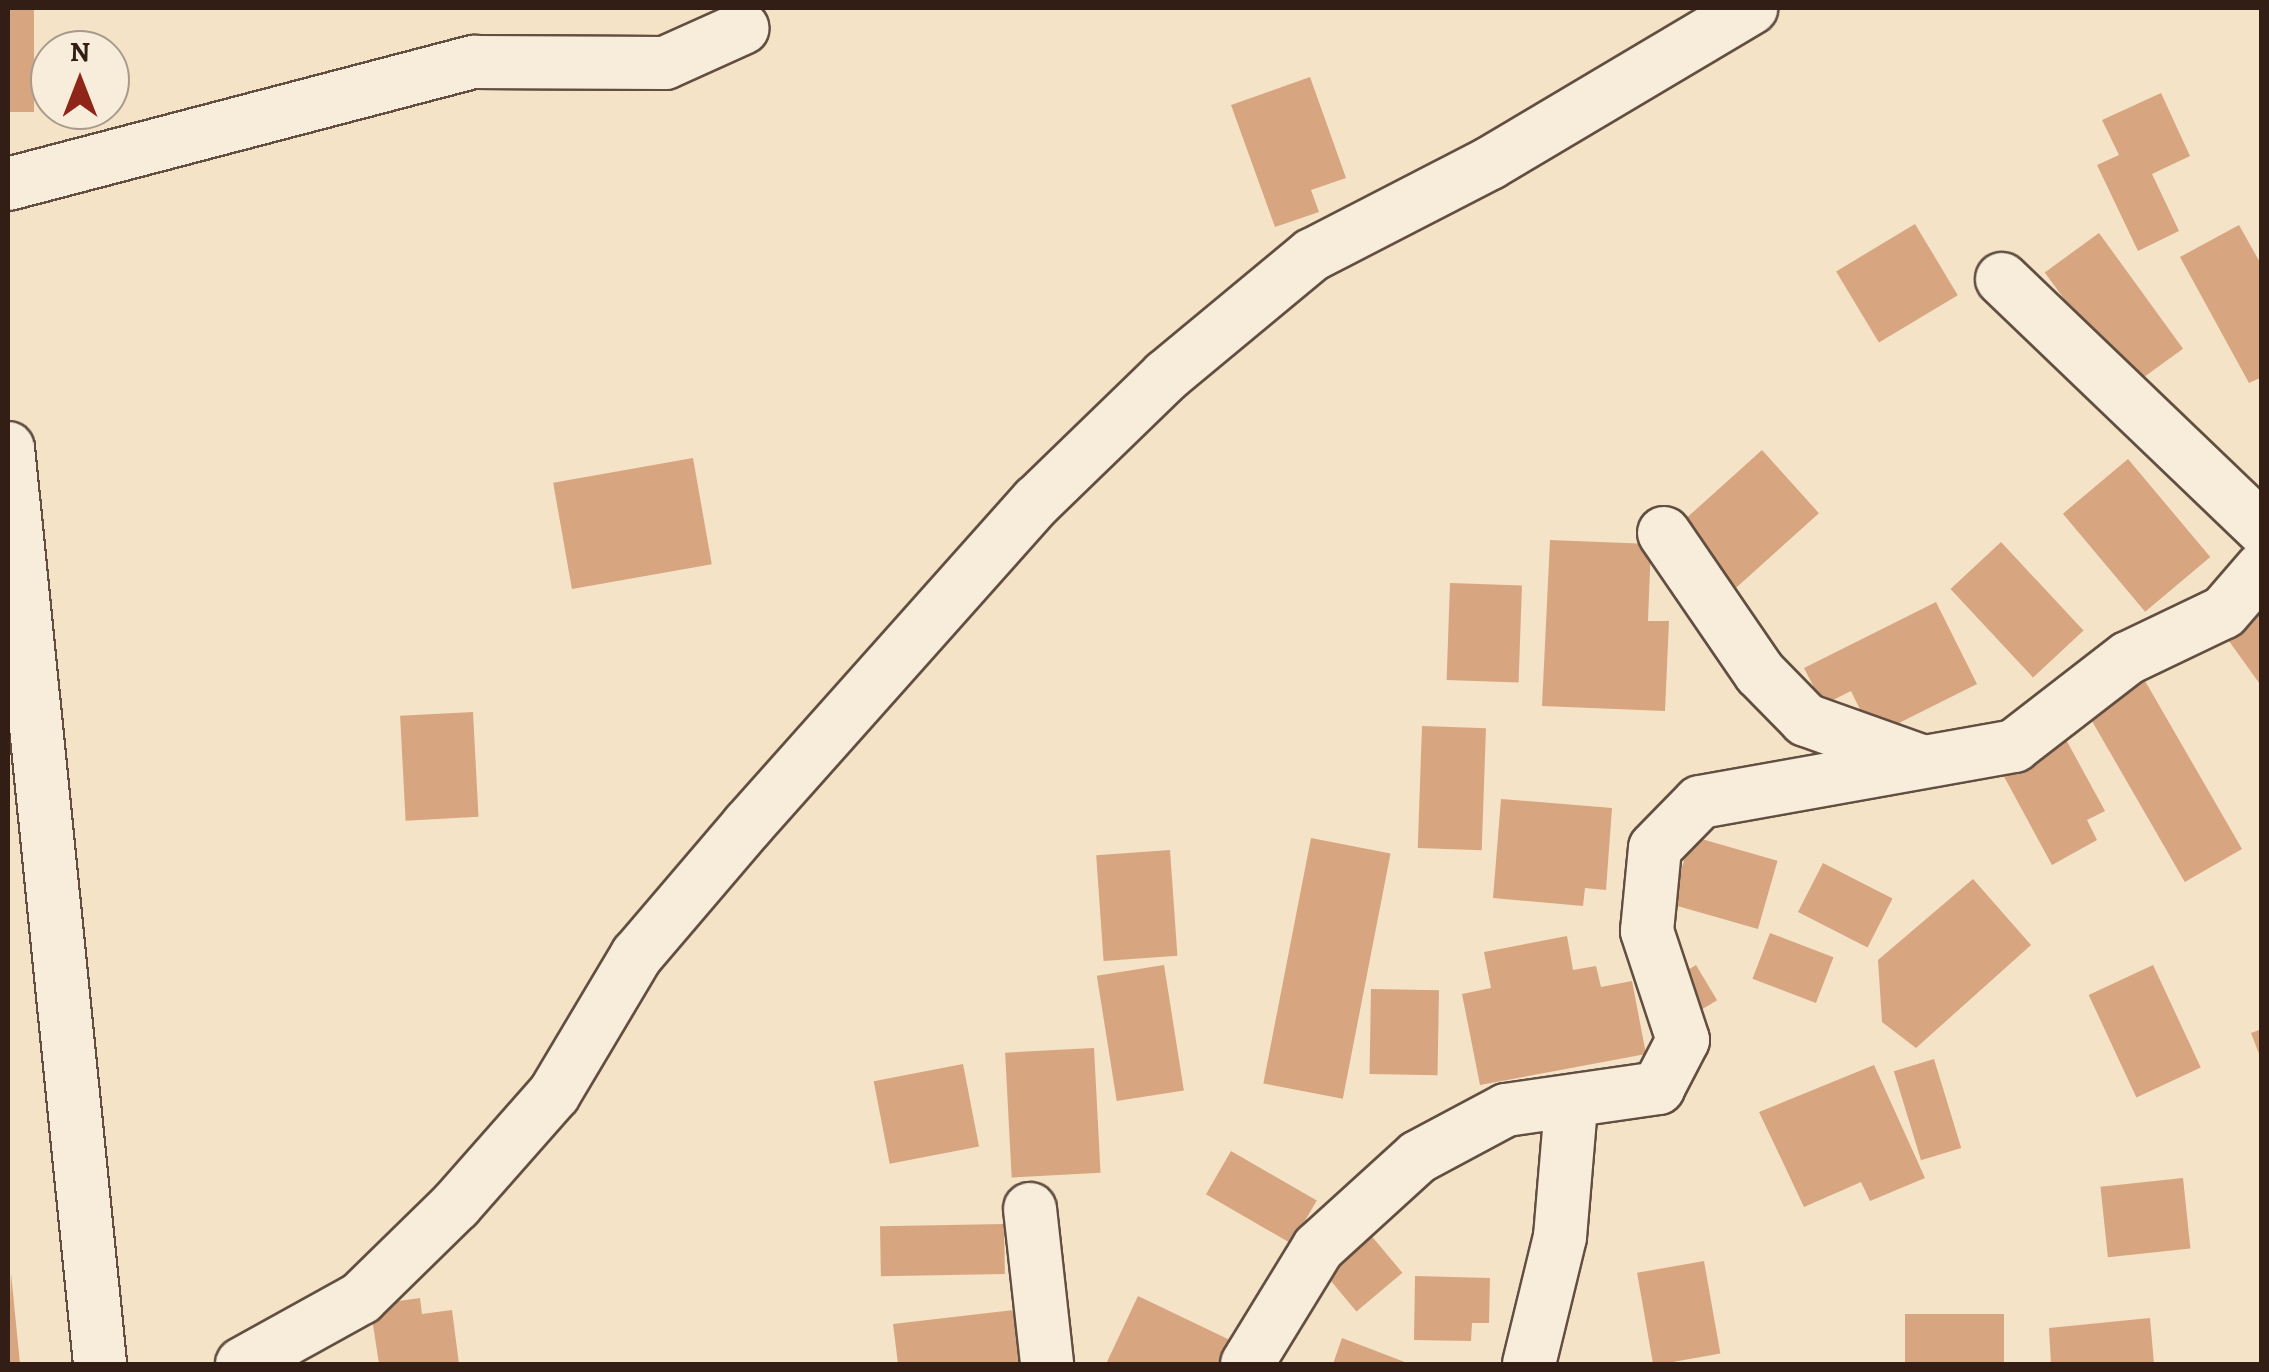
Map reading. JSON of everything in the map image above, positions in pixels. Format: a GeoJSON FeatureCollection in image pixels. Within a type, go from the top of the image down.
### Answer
{"type":"FeatureCollection","features":[{"type":"Feature","properties":{"kind":"street"},"geometry":{"type":"LineString","coordinates":[[242,1364],[361,1298],[456,1206],[554,1094],[638,955],[748,824],[1038,501],[1166,376],[1312,255],[1490,163],[1751,8]]}},
{"type":"Feature","properties":{"kind":"street"},"geometry":{"type":"LineString","coordinates":[[8,184],[474,62],[665,64],[743,28]]}},
{"type":"Feature","properties":{"kind":"street"},"geometry":{"type":"LineString","coordinates":[[2002,279],[2262,528]]}},
{"type":"Feature","properties":{"kind":"street"},"geometry":{"type":"LineString","coordinates":[[8,448],[100,1364]]}},
{"type":"Feature","properties":{"kind":"street"},"geometry":{"type":"LineString","coordinates":[[1664,533],[1760,673],[1806,720],[1932,765]]}},
{"type":"Feature","properties":{"kind":"street"},"geometry":{"type":"LineString","coordinates":[[1246,1364],[1318,1248],[1418,1157],[1506,1110],[1571,1105],[1658,1088],[1683,1040],[1647,932],[1655,848],[1700,802],[1932,765],[2014,746],[2128,658],[2224,612],[2262,568]]}},
{"type":"Feature","properties":{"kind":"street"},"geometry":{"type":"LineString","coordinates":[[1528,1364],[1560,1238],[1571,1105]]}},
{"type":"Feature","properties":{"kind":"street"},"geometry":{"type":"LineString","coordinates":[[1030,1209],[1047,1364]]}},
{"type":"Feature","properties":{"kind":"building"},"geometry":{"type":"Polygon","coordinates":[[[8,8],[34,8],[34,30],[30,30],[30,112],[8,112],[8,8]]]}},
{"type":"Feature","properties":{"kind":"building"},"geometry":{"type":"Polygon","coordinates":[[[1310,77],[1346,178],[1311,190],[1319,212],[1275,227],[1231,105],[1310,77]]]}},
{"type":"Feature","properties":{"kind":"building"},"geometry":{"type":"Polygon","coordinates":[[[2161,93],[2190,156],[2152,174],[2179,231],[2138,251],[2097,165],[2119,155],[2102,120],[2161,93]]]}},
{"type":"Feature","properties":{"kind":"building"},"geometry":{"type":"Polygon","coordinates":[[[1915,224],[1958,295],[1879,343],[1836,271],[1915,224]]]}},
{"type":"Feature","properties":{"kind":"building"},"geometry":{"type":"Polygon","coordinates":[[[2239,225],[2262,266],[2262,377],[2249,383],[2180,257],[2239,225]]]}},
{"type":"Feature","properties":{"kind":"building"},"geometry":{"type":"Polygon","coordinates":[[[2099,233],[2183,349],[2129,388],[2045,272],[2099,233]]]}},
{"type":"Feature","properties":{"kind":"building"},"geometry":{"type":"Polygon","coordinates":[[[1762,450],[1819,513],[1734,589],[1677,526],[1762,450]]]}},
{"type":"Feature","properties":{"kind":"building"},"geometry":{"type":"Polygon","coordinates":[[[693,458],[712,564],[572,589],[553,483],[693,458]]]}},
{"type":"Feature","properties":{"kind":"building"},"geometry":{"type":"Polygon","coordinates":[[[2128,459],[2210,557],[2145,612],[2063,514],[2128,459]]]}},
{"type":"Feature","properties":{"kind":"building"},"geometry":{"type":"Polygon","coordinates":[[[1550,540],[1651,544],[1648,621],[1669,621],[1665,711],[1542,706],[1550,540]]]}},
{"type":"Feature","properties":{"kind":"building"},"geometry":{"type":"Polygon","coordinates":[[[2001,542],[2084,630],[2033,678],[1951,589],[2001,542]]]}},
{"type":"Feature","properties":{"kind":"building"},"geometry":{"type":"Polygon","coordinates":[[[1450,583],[1522,586],[1519,682],[1447,680],[1450,583]]]}},
{"type":"Feature","properties":{"kind":"building"},"geometry":{"type":"Polygon","coordinates":[[[2262,601],[2262,687],[2221,630],[2262,601]]]}},
{"type":"Feature","properties":{"kind":"building"},"geometry":{"type":"Polygon","coordinates":[[[1936,602],[1977,684],[1873,736],[1851,691],[1823,705],[1804,668],[1936,602]]]}},
{"type":"Feature","properties":{"kind":"building"},"geometry":{"type":"Polygon","coordinates":[[[2141,674],[2242,849],[2185,882],[2084,707],[2141,674]]]}},
{"type":"Feature","properties":{"kind":"building"},"geometry":{"type":"Polygon","coordinates":[[[473,712],[478,817],[406,821],[400,716],[473,712]]]}},
{"type":"Feature","properties":{"kind":"building"},"geometry":{"type":"Polygon","coordinates":[[[2058,725],[2105,811],[2087,820],[2097,840],[2052,865],[1995,760],[2058,725]]]}},
{"type":"Feature","properties":{"kind":"building"},"geometry":{"type":"Polygon","coordinates":[[[1422,726],[1486,728],[1482,850],[1418,848],[1422,726]]]}},
{"type":"Feature","properties":{"kind":"building"},"geometry":{"type":"Polygon","coordinates":[[[1501,799],[1612,808],[1606,890],[1585,888],[1583,906],[1493,898],[1501,799]]]}},
{"type":"Feature","properties":{"kind":"building"},"geometry":{"type":"Polygon","coordinates":[[[1691,836],[1778,861],[1758,929],[1671,904],[1691,836]]]}},
{"type":"Feature","properties":{"kind":"building"},"geometry":{"type":"Polygon","coordinates":[[[1311,838],[1391,853],[1343,1099],[1263,1083],[1311,838]]]}},
{"type":"Feature","properties":{"kind":"building"},"geometry":{"type":"Polygon","coordinates":[[[1170,850],[1177,956],[1104,961],[1096,855],[1170,850]]]}},
{"type":"Feature","properties":{"kind":"building"},"geometry":{"type":"Polygon","coordinates":[[[1823,863],[1892,898],[1868,947],[1798,912],[1823,863]]]}},
{"type":"Feature","properties":{"kind":"building"},"geometry":{"type":"Polygon","coordinates":[[[1973,879],[2031,945],[1916,1048],[1882,1022],[1878,960],[1973,879]]]}},
{"type":"Feature","properties":{"kind":"building"},"geometry":{"type":"Polygon","coordinates":[[[1770,933],[1833,957],[1816,1003],[1752,979],[1770,933]]]}},
{"type":"Feature","properties":{"kind":"building"},"geometry":{"type":"Polygon","coordinates":[[[1567,936],[1573,970],[1596,966],[1601,987],[1632,981],[1646,1054],[1480,1085],[1462,994],[1491,988],[1484,952],[1567,936]]]}},
{"type":"Feature","properties":{"kind":"building"},"geometry":{"type":"Polygon","coordinates":[[[1164,965],[1184,1090],[1117,1101],[1097,976],[1164,965]]]}},
{"type":"Feature","properties":{"kind":"building"},"geometry":{"type":"Polygon","coordinates":[[[1696,965],[1717,1000],[1699,1011],[1678,976],[1696,965]]]}},
{"type":"Feature","properties":{"kind":"building"},"geometry":{"type":"Polygon","coordinates":[[[2153,965],[2201,1067],[2136,1097],[2089,995],[2153,965]]]}},
{"type":"Feature","properties":{"kind":"building"},"geometry":{"type":"Polygon","coordinates":[[[1371,989],[1439,990],[1438,1075],[1370,1074],[1371,989]]]}},
{"type":"Feature","properties":{"kind":"building"},"geometry":{"type":"Polygon","coordinates":[[[2262,1029],[2262,1059],[2261,1059],[2251,1033],[2262,1029]]]}},
{"type":"Feature","properties":{"kind":"building"},"geometry":{"type":"Polygon","coordinates":[[[1094,1048],[1101,1173],[1012,1177],[1005,1053],[1094,1048]]]}},
{"type":"Feature","properties":{"kind":"building"},"geometry":{"type":"Polygon","coordinates":[[[1934,1059],[1961,1148],[1921,1160],[1894,1071],[1934,1059]]]}},
{"type":"Feature","properties":{"kind":"building"},"geometry":{"type":"Polygon","coordinates":[[[963,1064],[979,1146],[890,1164],[874,1081],[963,1064]]]}},
{"type":"Feature","properties":{"kind":"building"},"geometry":{"type":"Polygon","coordinates":[[[1874,1065],[1925,1178],[1870,1201],[1861,1182],[1804,1207],[1759,1112],[1874,1065]]]}},
{"type":"Feature","properties":{"kind":"building"},"geometry":{"type":"Polygon","coordinates":[[[1231,1151],[1317,1200],[1292,1244],[1206,1194],[1231,1151]]]}},
{"type":"Feature","properties":{"kind":"building"},"geometry":{"type":"Polygon","coordinates":[[[2183,1178],[2190,1249],[2108,1257],[2100,1187],[2183,1178]]]}},
{"type":"Feature","properties":{"kind":"building"},"geometry":{"type":"Polygon","coordinates":[[[1004,1224],[1005,1274],[881,1276],[880,1226],[1004,1224]]]}},
{"type":"Feature","properties":{"kind":"building"},"geometry":{"type":"Polygon","coordinates":[[[1369,1233],[1402,1273],[1356,1311],[1323,1272],[1369,1233]]]}},
{"type":"Feature","properties":{"kind":"building"},"geometry":{"type":"Polygon","coordinates":[[[1704,1261],[1720,1354],[1653,1364],[1637,1273],[1704,1261]]]}},
{"type":"Feature","properties":{"kind":"building"},"geometry":{"type":"Polygon","coordinates":[[[11,1273],[20,1364],[8,1364],[11,1273]]]}},
{"type":"Feature","properties":{"kind":"building"},"geometry":{"type":"Polygon","coordinates":[[[1415,1276],[1490,1278],[1489,1323],[1472,1323],[1471,1341],[1414,1340],[1415,1276]]]}},
{"type":"Feature","properties":{"kind":"building"},"geometry":{"type":"Polygon","coordinates":[[[1138,1296],[1232,1341],[1221,1364],[1106,1364],[1138,1296]]]}},
{"type":"Feature","properties":{"kind":"building"},"geometry":{"type":"Polygon","coordinates":[[[420,1298],[422,1314],[452,1310],[459,1364],[379,1364],[370,1305],[420,1298]]]}},
{"type":"Feature","properties":{"kind":"building"},"geometry":{"type":"Polygon","coordinates":[[[1023,1309],[1030,1364],[898,1364],[893,1324],[1023,1309]]]}},
{"type":"Feature","properties":{"kind":"building"},"geometry":{"type":"Polygon","coordinates":[[[1905,1314],[2004,1314],[2004,1364],[1905,1364],[1905,1314]]]}},
{"type":"Feature","properties":{"kind":"building"},"geometry":{"type":"Polygon","coordinates":[[[2150,1318],[2154,1364],[2051,1364],[2049,1328],[2150,1318]]]}},
{"type":"Feature","properties":{"kind":"building"},"geometry":{"type":"Polygon","coordinates":[[[1342,1338],[1410,1364],[1333,1364],[1342,1338]]]}}]}
